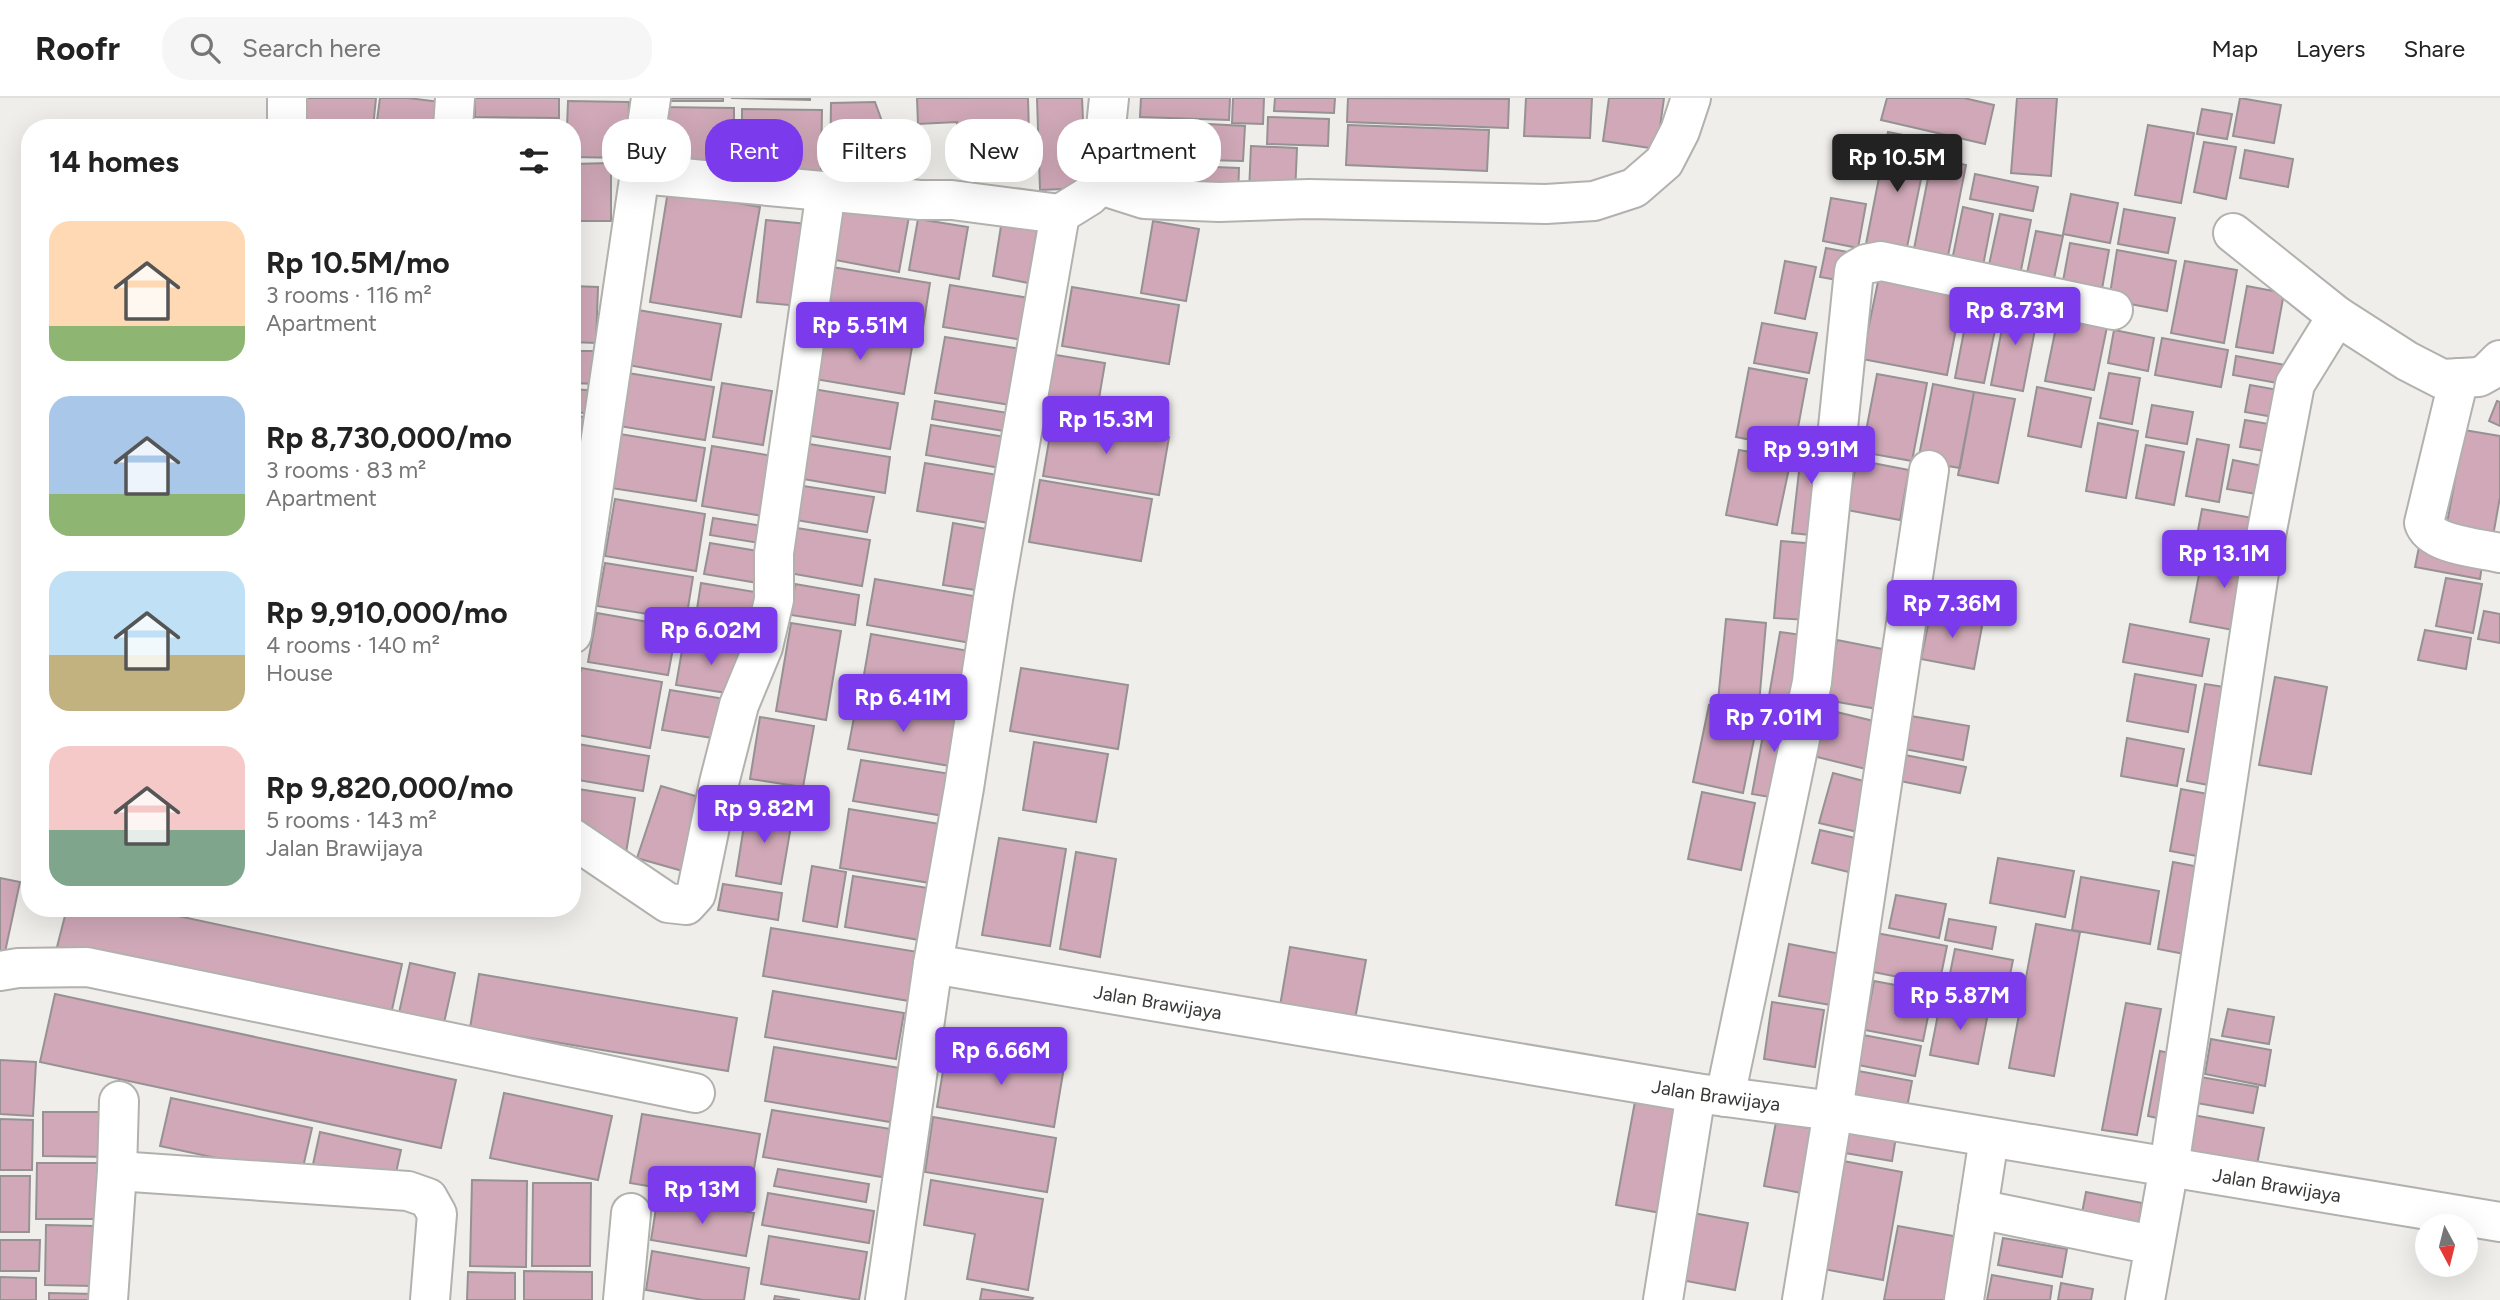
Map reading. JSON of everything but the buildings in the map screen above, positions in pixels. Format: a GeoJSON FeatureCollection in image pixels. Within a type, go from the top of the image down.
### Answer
{"type":"FeatureCollection","features":[{"type":"Feature","properties":{"kind":"street"},"geometry":{"type":"LineString","coordinates":[[287,98],[287,119]]}},
{"type":"Feature","properties":{"kind":"street"},"geometry":{"type":"LineString","coordinates":[[454,119],[455,98]]}},
{"type":"Feature","properties":{"kind":"street"},"geometry":{"type":"LineString","coordinates":[[648,119],[651,98]]}},
{"type":"Feature","properties":{"kind":"street"},"geometry":{"type":"LineString","coordinates":[[691,179],[936,200],[1060,214],[1089,196],[1100,185],[1109,98]]}},
{"type":"Feature","properties":{"kind":"street"},"geometry":{"type":"LineString","coordinates":[[1100,185],[1144,199],[1219,202],[1309,199],[1546,204],[1594,201],[1634,188],[1664,162],[1680,131],[1690,98]]}},
{"type":"Feature","properties":{"kind":"street"},"geometry":{"type":"LineString","coordinates":[[581,573],[639,182]]}},
{"type":"Feature","properties":{"kind":"street"},"geometry":{"type":"LineString","coordinates":[[581,844],[668,903],[686,905],[696,894],[719,783],[739,705],[763,648],[774,600],[774,552],[826,191]]}},
{"type":"Feature","properties":{"kind":"street"},"geometry":{"type":"LineString","coordinates":[[886,1300],[933,964],[1060,214]]}},
{"type":"Feature","properties":{"kind":"street"},"geometry":{"type":"LineString","coordinates":[[2233,233],[2337,316],[2407,361],[2442,379],[2479,377],[2500,360]]}},
{"type":"Feature","properties":{"kind":"street"},"geometry":{"type":"LineString","coordinates":[[1663,1300],[1812,682],[1854,271],[1866,264],[1881,261],[2113,310]]}},
{"type":"Feature","properties":{"kind":"street"},"geometry":{"type":"LineString","coordinates":[[2145,1300],[2169,1167],[2259,572],[2295,384],[2337,316]]}},
{"type":"Feature","properties":{"kind":"street"},"geometry":{"type":"LineString","coordinates":[[2459,378],[2424,523],[2427,532],[2437,539],[2500,552]]}},
{"type":"Feature","properties":{"kind":"street"},"geometry":{"type":"LineString","coordinates":[[1802,1300],[1929,470]]}},
{"type":"Feature","properties":{"kind":"street","name":"Jalan Brawijaya"},"geometry":{"type":"LineString","coordinates":[[933,964],[1711,1095],[1833,1111],[2500,1223]]}},
{"type":"Feature","properties":{"kind":"street"},"geometry":{"type":"LineString","coordinates":[[0,971],[18,968],[87,967],[695,1093]]}},
{"type":"Feature","properties":{"kind":"street"},"geometry":{"type":"LineString","coordinates":[[108,1300],[119,1101]]}},
{"type":"Feature","properties":{"kind":"street"},"geometry":{"type":"LineString","coordinates":[[1964,1300],[1989,1138]]}},
{"type":"Feature","properties":{"kind":"street"},"geometry":{"type":"LineString","coordinates":[[117,1171],[408,1191],[428,1198],[437,1214],[430,1300]]}},
{"type":"Feature","properties":{"kind":"street"},"geometry":{"type":"LineString","coordinates":[[1978,1209],[2153,1245]]}},
{"type":"Feature","properties":{"kind":"street"},"geometry":{"type":"LineString","coordinates":[[623,1300],[631,1213]]}}]}
